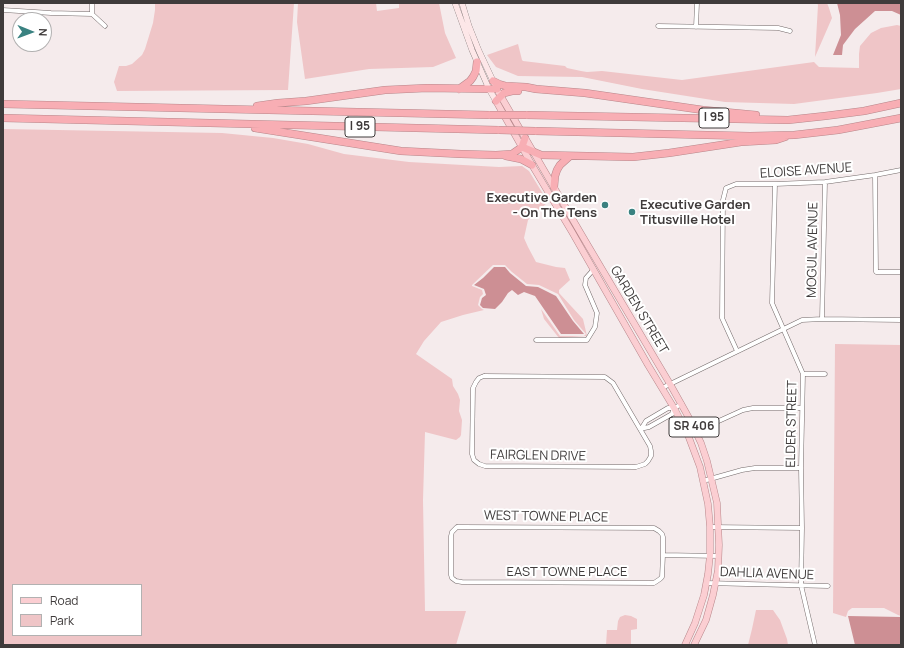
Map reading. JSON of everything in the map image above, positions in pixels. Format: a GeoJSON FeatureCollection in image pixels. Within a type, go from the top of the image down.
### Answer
{"type":"FeatureCollection","features":[{"type":"Feature","properties":{"kind":"highway"},"geometry":{"type":"LineString","coordinates":[[459,89],[470,81],[476,71],[477,62]]}},
{"type":"Feature","properties":{"kind":"highway"},"geometry":{"type":"LineString","coordinates":[[493,81],[506,86],[585,93],[702,110],[768,115],[788,120]]}},
{"type":"Feature","properties":{"kind":"highway"},"geometry":{"type":"LineString","coordinates":[[241,109],[385,90],[427,88],[497,89]]}},
{"type":"Feature","properties":{"kind":"highway"},"geometry":{"type":"LineString","coordinates":[[499,99],[504,93],[512,90],[528,91],[536,89]]}},
{"type":"Feature","properties":{"kind":"highway","name":"I 95"},"geometry":{"type":"LineString","coordinates":[[3,104],[788,120],[864,111],[901,103]]}},
{"type":"Feature","properties":{"kind":"highway","name":"I 95"},"geometry":{"type":"LineString","coordinates":[[3,118],[750,136],[838,130],[901,118]]}},
{"type":"Feature","properties":{"kind":"highway"},"geometry":{"type":"LineString","coordinates":[[221,123],[400,151],[496,155],[512,154],[522,147],[525,138]]}},
{"type":"Feature","properties":{"kind":"highway"},"geometry":{"type":"LineString","coordinates":[[522,147],[541,155],[633,156],[669,153],[741,142],[776,140],[794,134]]}},
{"type":"Feature","properties":{"kind":"highway"},"geometry":{"type":"LineString","coordinates":[[496,155],[521,159],[532,165]]}},
{"type":"Feature","properties":{"kind":"highway"},"geometry":{"type":"LineString","coordinates":[[554,188],[556,170],[560,164],[570,156]]}},
{"type":"Feature","properties":{"kind":"main road","name":"GARDEN STREET"},"geometry":{"type":"LineString","coordinates":[[497,89],[499,99],[532,165],[670,384],[682,404],[701,443],[712,478],[717,503],[719,556],[718,570],[706,620],[694,645]]}},
{"type":"Feature","properties":{"kind":"main road","name":"GARDEN STREET"},"geometry":{"type":"LineString","coordinates":[[499,99],[525,138],[554,188],[583,244],[594,269],[674,408],[688,435],[700,467],[708,504],[710,556],[704,595],[695,623],[685,645]]}},
{"type":"Feature","properties":{"kind":"street"},"geometry":{"type":"LineString","coordinates":[[92,3],[92,14]]}},
{"type":"Feature","properties":{"kind":"street","name":"GARDEN STREET"},"geometry":{"type":"LineString","coordinates":[[455,3],[461,7],[479,51],[497,89]]}},
{"type":"Feature","properties":{"kind":"street"},"geometry":{"type":"LineString","coordinates":[[696,27],[697,3]]}},
{"type":"Feature","properties":{"kind":"street","name":"GARDEN STREET"},"geometry":{"type":"LineString","coordinates":[[461,7],[477,62],[489,89],[499,99]]}},
{"type":"Feature","properties":{"kind":"street"},"geometry":{"type":"LineString","coordinates":[[3,10],[92,14],[105,26]]}},
{"type":"Feature","properties":{"kind":"street"},"geometry":{"type":"LineString","coordinates":[[658,26],[778,28],[790,31]]}},
{"type":"Feature","properties":{"kind":"street","name":"ELOISE AVENUE"},"geometry":{"type":"LineString","coordinates":[[737,351],[722,318],[723,200],[726,188],[736,184],[825,182],[901,170]]}},
{"type":"Feature","properties":{"kind":"street"},"geometry":{"type":"LineString","coordinates":[[874,175],[876,272],[901,272]]}},
{"type":"Feature","properties":{"kind":"street","name":"MOGUL AVENUE"},"geometry":{"type":"LineString","coordinates":[[822,319],[825,182]]}},
{"type":"Feature","properties":{"kind":"street","name":"ELDER STREET"},"geometry":{"type":"LineString","coordinates":[[775,184],[772,303],[803,374],[801,585],[815,645]]}},
{"type":"Feature","properties":{"kind":"street"},"geometry":{"type":"LineString","coordinates":[[536,340],[587,340],[595,327],[597,313],[585,285],[586,278],[594,269]]}},
{"type":"Feature","properties":{"kind":"street"},"geometry":{"type":"LineString","coordinates":[[662,388],[802,320],[901,320]]}},
{"type":"Feature","properties":{"kind":"street"},"geometry":{"type":"LineString","coordinates":[[803,374],[825,374]]}},
{"type":"Feature","properties":{"kind":"street","name":"FAIRGLEN DRIVE"},"geometry":{"type":"LineString","coordinates":[[484,376],[605,377],[613,383],[640,429],[650,446],[651,456],[645,464],[636,467],[485,466],[474,460],[472,454],[472,388],[479,378],[484,376]]}},
{"type":"Feature","properties":{"kind":"street"},"geometry":{"type":"LineString","coordinates":[[640,429],[649,427],[672,414],[674,408],[682,404]]}},
{"type":"Feature","properties":{"kind":"street"},"geometry":{"type":"LineString","coordinates":[[688,435],[743,410],[753,408],[802,408]]}},
{"type":"Feature","properties":{"kind":"street"},"geometry":{"type":"LineString","coordinates":[[703,481],[755,468],[801,468]]}},
{"type":"Feature","properties":{"kind":"street","name":"WEST TOWNE PLACE"},"geometry":{"type":"LineString","coordinates":[[451,575],[451,536],[455,529],[462,526],[654,528],[662,534],[663,555]]}},
{"type":"Feature","properties":{"kind":"street"},"geometry":{"type":"LineString","coordinates":[[710,527],[802,528]]}},
{"type":"Feature","properties":{"kind":"street"},"geometry":{"type":"LineString","coordinates":[[663,555],[719,556]]}},
{"type":"Feature","properties":{"kind":"street","name":"EAST TOWNE PLACE"},"geometry":{"type":"LineString","coordinates":[[451,575],[456,581],[462,582],[654,583],[662,577],[663,555]]}},
{"type":"Feature","properties":{"kind":"street","name":"DAHLIA AVENUE"},"geometry":{"type":"LineString","coordinates":[[706,583],[828,586]]}},
{"type":"Feature","properties":{"kind":"green space"},"geometry":{"type":"Polygon","coordinates":[[[155,3],[294,3],[288,90],[117,91],[114,82],[119,66],[132,64],[142,55],[145,49],[153,23],[155,3]]]}},
{"type":"Feature","properties":{"kind":"green space"},"geometry":{"type":"Polygon","coordinates":[[[298,3],[376,3],[377,11],[399,8],[399,3],[439,3],[445,33],[456,58],[433,67],[369,69],[305,79],[297,22],[298,3]]]}},
{"type":"Feature","properties":{"kind":"green space"},"geometry":{"type":"Polygon","coordinates":[[[817,3],[827,3],[832,18],[815,57],[818,5],[817,3]]]}},
{"type":"Feature","properties":{"kind":"green space"},"geometry":{"type":"Polygon","coordinates":[[[897,25],[901,26],[901,89],[794,104],[725,102],[642,89],[582,77],[518,76],[496,67],[487,55],[518,44],[523,61],[565,66],[567,68],[587,72],[602,71],[682,80],[814,62],[819,67],[859,68],[860,46],[871,33],[881,28],[897,25]]]}},
{"type":"Feature","properties":{"kind":"green space"},"geometry":{"type":"Polygon","coordinates":[[[3,129],[222,133],[273,138],[308,144],[344,154],[409,162],[499,167],[522,166],[529,171],[548,202],[528,220],[524,238],[536,262],[565,268],[570,280],[559,290],[559,293],[583,319],[587,336],[559,338],[544,319],[541,309],[560,336],[584,336],[586,334],[574,320],[558,294],[539,285],[527,284],[505,265],[493,265],[472,285],[482,290],[483,294],[480,297],[478,305],[484,310],[441,322],[424,341],[416,354],[452,379],[453,386],[460,400],[459,411],[462,420],[460,437],[456,440],[425,432],[423,500],[425,611],[466,611],[456,645],[3,645],[3,129]]]}},
{"type":"Feature","properties":{"kind":"green space"},"geometry":{"type":"Polygon","coordinates":[[[835,344],[901,345],[901,616],[884,608],[852,608],[848,611],[846,617],[833,613],[835,344]]]}},
{"type":"Feature","properties":{"kind":"green space"},"geometry":{"type":"Polygon","coordinates":[[[756,610],[773,610],[780,620],[788,645],[748,645],[756,610]]]}},
{"type":"Feature","properties":{"kind":"green space"},"geometry":{"type":"Polygon","coordinates":[[[625,615],[637,619],[637,629],[631,630],[631,645],[606,645],[607,630],[617,630],[620,617],[625,615]]]}},
{"type":"Feature","properties":{"kind":"shaded area"},"geometry":{"type":"Polygon","coordinates":[[[837,3],[901,3],[901,15],[892,11],[875,11],[855,29],[843,45],[842,55],[833,55],[841,35],[840,15],[837,3]]]}},
{"type":"Feature","properties":{"kind":"shaded area"},"geometry":{"type":"Polygon","coordinates":[[[494,267],[505,267],[526,286],[538,287],[556,296],[584,334],[561,334],[535,296],[524,292],[518,295],[512,290],[495,309],[483,308],[480,305],[482,298],[486,295],[484,289],[474,285],[494,267]]]}},
{"type":"Feature","properties":{"kind":"shaded area"},"geometry":{"type":"Polygon","coordinates":[[[848,616],[901,617],[901,645],[855,645],[848,616]]]}},
{"type":"Feature","properties":{"kind":"place","name":"Executive Garden - On The Tens"},"geometry":{"type":"Point","coordinates":[605,205]}},
{"type":"Feature","properties":{"kind":"place","name":"Executive Garden Titusville Hotel"},"geometry":{"type":"Point","coordinates":[632,212]}}]}
